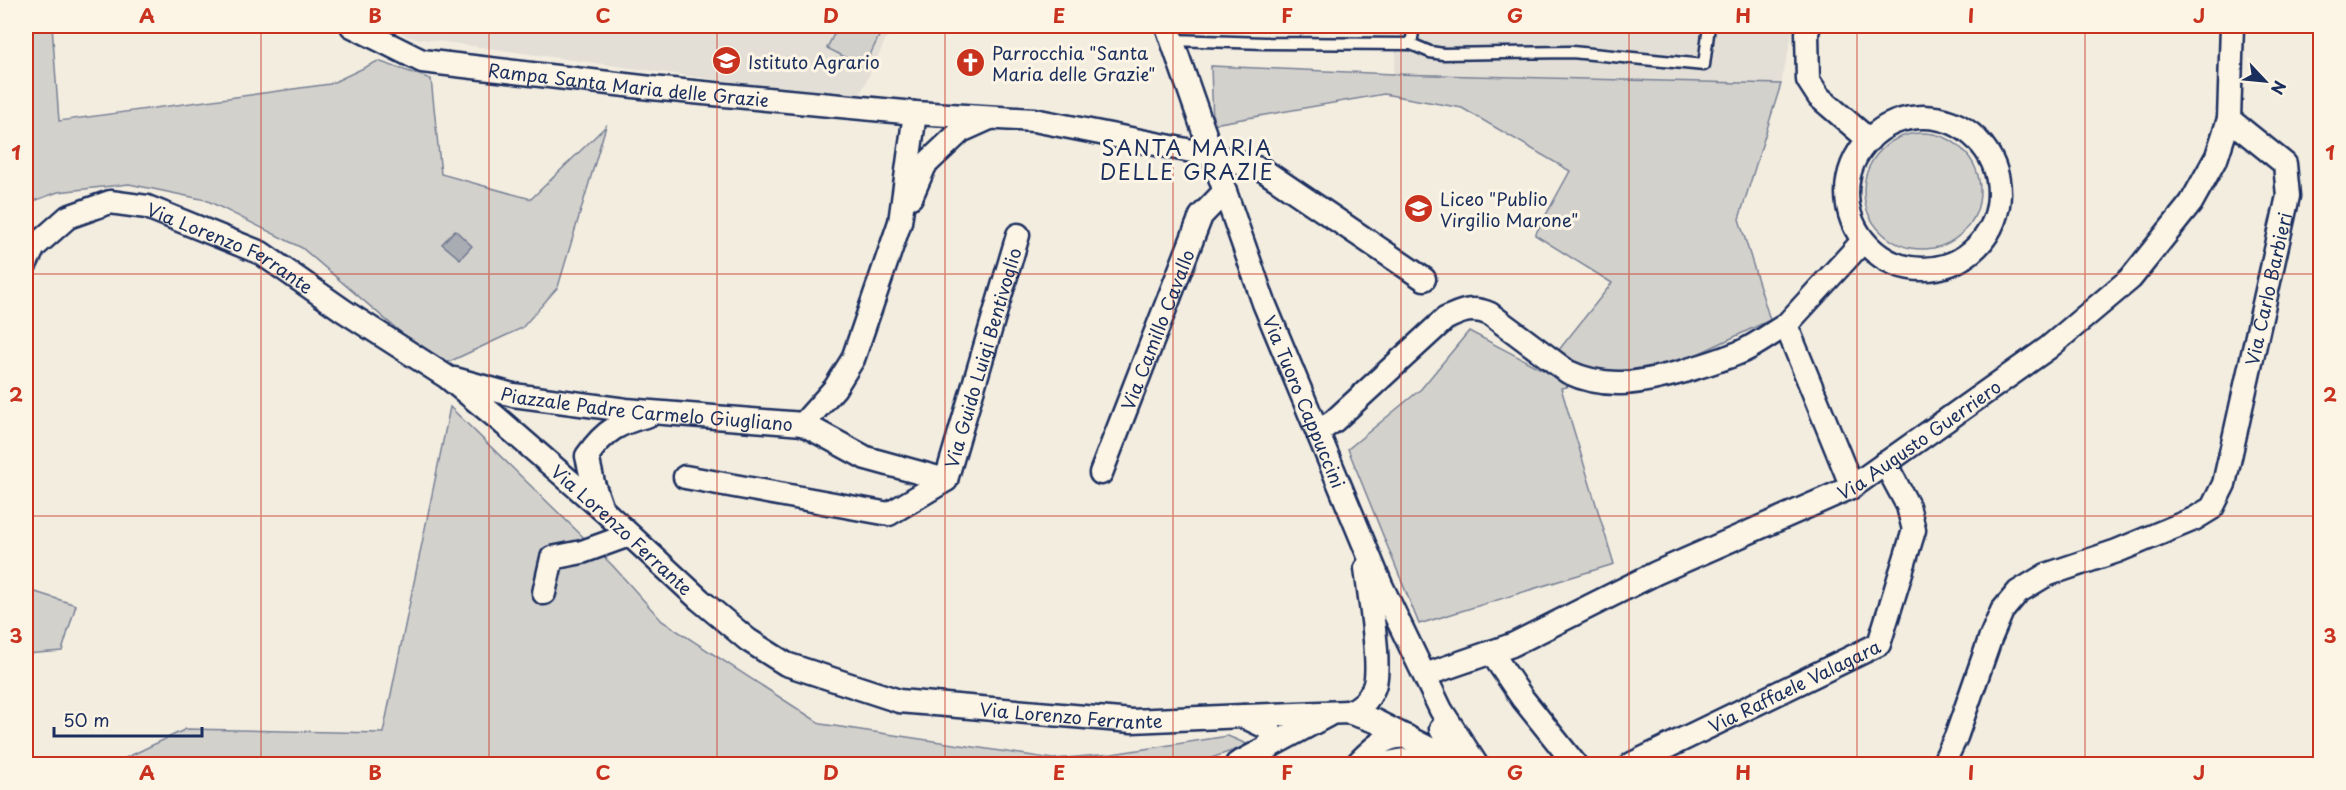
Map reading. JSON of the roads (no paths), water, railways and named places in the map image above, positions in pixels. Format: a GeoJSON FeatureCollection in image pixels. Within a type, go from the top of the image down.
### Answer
{"type":"FeatureCollection","features":[{"type":"Feature","properties":{"kind":"street","name":"Rampa Santa Maria delle Grazie"},"geometry":{"type":"LineString","coordinates":[[352,26],[422,61],[662,89],[915,113],[1034,120],[1212,155],[1263,170],[1424,279]]}},
{"type":"Feature","properties":{"kind":"street"},"geometry":{"type":"LineString","coordinates":[[1809,26],[1807,33],[1808,80],[1819,97],[1869,140]]}},
{"type":"Feature","properties":{"kind":"street","name":"Via Augusto Guerriero"},"geometry":{"type":"LineString","coordinates":[[1425,675],[1512,645],[1656,573],[1852,487],[2048,348],[2131,278],[2191,202],[2217,156],[2229,119],[2232,26]]}},
{"type":"Feature","properties":{"kind":"street","name":"Via Tuoro Cappuccini"},"geometry":{"type":"LineString","coordinates":[[1169,33],[1264,303],[1362,540],[1441,710],[1476,765]]}},
{"type":"Feature","properties":{"kind":"street","name":"Piazzale Padre Carmelo Giugliano"},"geometry":{"type":"LineString","coordinates":[[900,222],[915,113]]}},
{"type":"Feature","properties":{"kind":"street","name":"Piazzale Padre Carmelo Giugliano"},"geometry":{"type":"LineString","coordinates":[[447,377],[513,395],[659,412],[803,424],[835,388],[853,358],[900,222],[925,165],[961,131],[994,116]]}},
{"type":"Feature","properties":{"kind":"street"},"geometry":{"type":"LineString","coordinates":[[1916,117],[1942,119],[1966,130],[1985,148],[1996,171],[2000,197],[1994,223],[1979,245],[1958,261],[1934,269],[1907,268],[1891,262],[1863,241],[1852,222],[1848,200],[1849,178],[1856,158],[1869,140],[1890,124],[1916,117]]}},
{"type":"Feature","properties":{"kind":"street","name":"Via Carlo Barbieri"},"geometry":{"type":"LineString","coordinates":[[1943,765],[1956,736],[1994,629],[2002,611],[2019,592],[2046,574],[2117,551],[2194,519],[2212,508],[2224,484],[2289,196],[2285,164],[2229,119]]}},
{"type":"Feature","properties":{"kind":"street","name":"Via Camillo Cavallo"},"geometry":{"type":"LineString","coordinates":[[1101,473],[1201,216],[1225,191]]}},
{"type":"Feature","properties":{"kind":"street","name":"Via Lorenzo Ferrante"},"geometry":{"type":"LineString","coordinates":[[26,263],[34,247],[68,217],[110,202],[147,207],[261,254],[447,377],[603,510],[748,640],[786,664],[899,701],[1132,721],[1243,717],[1266,726],[1271,735],[1269,748]]}},
{"type":"Feature","properties":{"kind":"street","name":"Via Guido Luigi Bentivoglio"},"geometry":{"type":"LineString","coordinates":[[685,477],[889,514],[946,480],[1017,235]]}},
{"type":"Feature","properties":{"kind":"street"},"geometry":{"type":"LineString","coordinates":[[1318,432],[1334,421],[1445,319],[1460,311],[1482,310],[1490,314],[1568,372],[1582,379],[1605,384],[1630,384],[1653,380],[1743,351],[1786,325],[1863,241]]}},
{"type":"Feature","properties":{"kind":"street"},"geometry":{"type":"LineString","coordinates":[[1786,325],[1852,487]]}},
{"type":"Feature","properties":{"kind":"street"},"geometry":{"type":"LineString","coordinates":[[603,510],[593,483],[587,456],[600,438],[627,421],[659,412]]}},
{"type":"Feature","properties":{"kind":"street","name":"Via Guido Luigi Bentivoglio"},"geometry":{"type":"LineString","coordinates":[[803,424],[866,458],[946,480]]}},
{"type":"Feature","properties":{"kind":"street","name":"Via Raffaele Valagara"},"geometry":{"type":"LineString","coordinates":[[1632,765],[1879,644],[1914,530],[1908,506],[1885,463]]}},
{"type":"Feature","properties":{"kind":"street"},"geometry":{"type":"LineString","coordinates":[[544,593],[552,558],[582,552],[629,535]]}},
{"type":"Feature","properties":{"kind":"street"},"geometry":{"type":"LineString","coordinates":[[1243,717],[1341,711],[1358,709],[1365,703],[1376,681],[1374,633],[1362,540]]}},
{"type":"Feature","properties":{"kind":"street"},"geometry":{"type":"LineString","coordinates":[[1491,652],[1522,699],[1575,765]]}},
{"type":"Feature","properties":{"kind":"street"},"geometry":{"type":"LineString","coordinates":[[1237,765],[1341,711],[1375,721],[1444,756],[1450,756],[1453,751],[1441,729],[1441,710]]}},
{"type":"Feature","properties":{"kind":"street"},"geometry":{"type":"LineString","coordinates":[[1357,765],[1385,740],[1407,737]]}},
{"type":"Feature","properties":{"kind":"street"},"geometry":{"type":"LineString","coordinates":[[1383,765],[1404,760],[1421,765]]}},
{"type":"Feature","properties":{"kind":"lane"},"geometry":{"type":"LineString","coordinates":[[1411,44],[1414,26]]}},
{"type":"Feature","properties":{"kind":"lane"},"geometry":{"type":"LineString","coordinates":[[1169,33],[1411,44],[1430,52],[1443,54],[1572,52],[1704,64],[1709,26]]}},
{"type":"Feature","properties":{"kind":"place","name":"Istituto Agrario"},"geometry":{"type":"Point","coordinates":[727,61]}},
{"type":"Feature","properties":{"kind":"place","name":"Parrocchia \"Santa Maria delle Grazie\""},"geometry":{"type":"Point","coordinates":[971,62]}},
{"type":"Feature","properties":{"kind":"place","name":"Liceo \"Publio Virgilio Marone\""},"geometry":{"type":"Point","coordinates":[1419,208]}},
{"type":"Feature","properties":{"kind":"district","name":"SANTA MARIA DELLE GRAZIE"},"geometry":{"type":"Point","coordinates":[1187,159]}}]}
